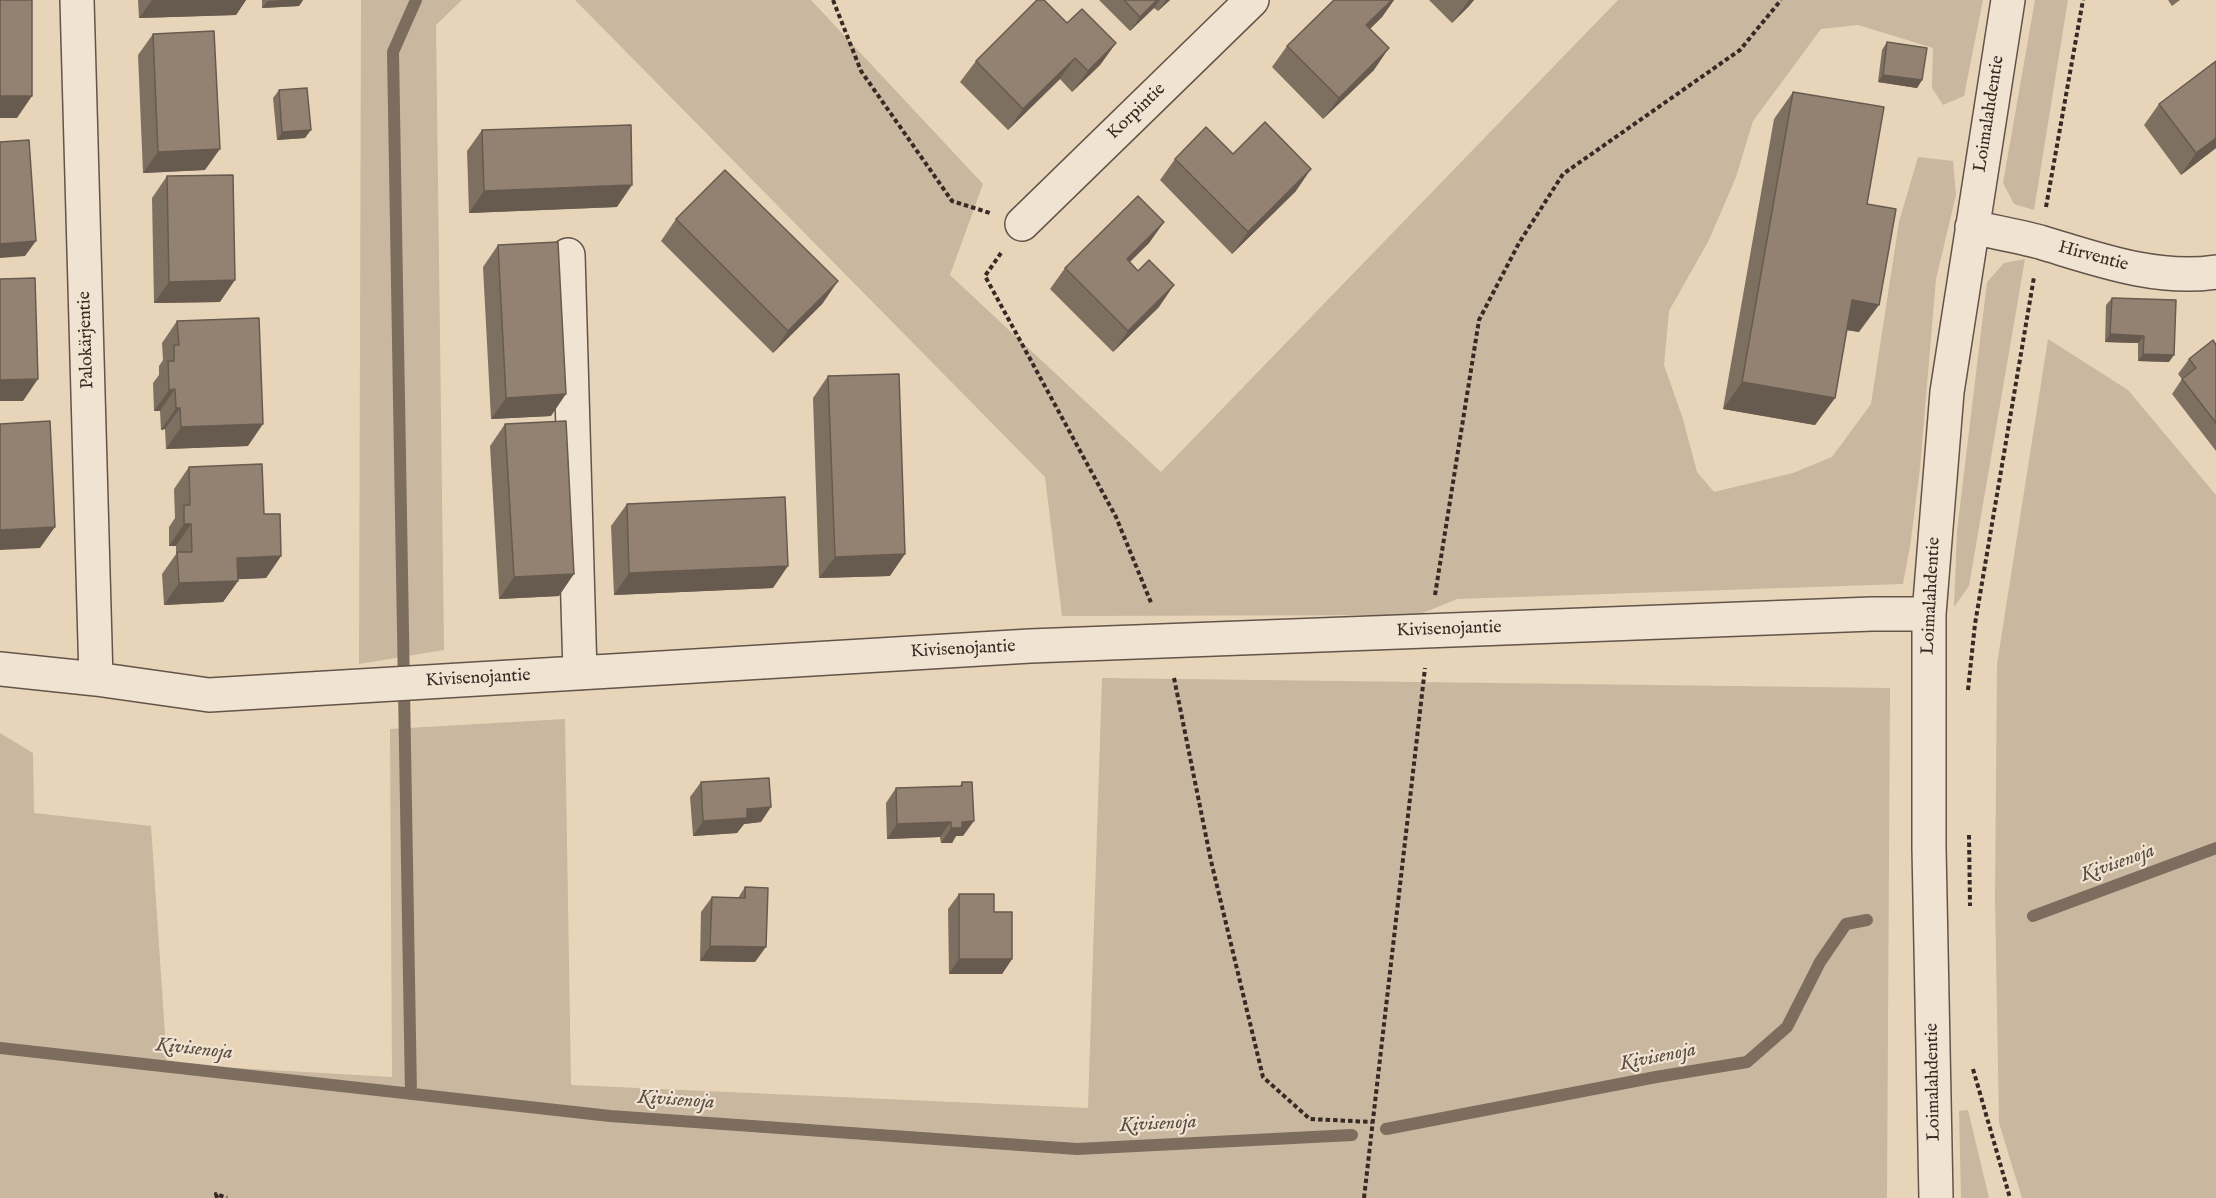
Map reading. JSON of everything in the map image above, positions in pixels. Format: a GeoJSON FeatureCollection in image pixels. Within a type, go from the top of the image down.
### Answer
{"type":"FeatureCollection","features":[{"type":"Feature","properties":{"kind":"street","name":"Palokärjentie"},"geometry":{"type":"LineString","coordinates":[[77,0],[96,679]]}},
{"type":"Feature","properties":{"kind":"street","name":"Korpintie"},"geometry":{"type":"LineString","coordinates":[[1022,224],[1252,0]]}},
{"type":"Feature","properties":{"kind":"street","name":"Loimalahdentie"},"geometry":{"type":"LineString","coordinates":[[1936,1198],[1929,848],[1929,614],[1947,392],[2008,0]]}},
{"type":"Feature","properties":{"kind":"street","name":"Hirventie"},"geometry":{"type":"LineString","coordinates":[[1972,227],[2040,242],[2121,267],[2193,275],[2216,272]]}},
{"type":"Feature","properties":{"kind":"street"},"geometry":{"type":"LineString","coordinates":[[568,255],[580,673]]}},
{"type":"Feature","properties":{"kind":"street","name":"Kivisenojantie"},"geometry":{"type":"LineString","coordinates":[[0,669],[96,679],[209,695],[1030,646],[1872,614],[1929,614]]}},
{"type":"Feature","properties":{"kind":"path"},"geometry":{"type":"LineString","coordinates":[[833,0],[861,72],[952,201],[1022,224],[985,276],[1116,517],[1166,641],[1211,861],[1263,1077],[1310,1119],[1372,1122]]}},
{"type":"Feature","properties":{"kind":"path"},"geometry":{"type":"LineString","coordinates":[[1364,1198],[1429,631],[1479,320],[1519,243],[1563,174],[1740,50],[1781,0]]}},
{"type":"Feature","properties":{"kind":"path"},"geometry":{"type":"LineString","coordinates":[[1968,697],[1975,624],[2083,0]]}},
{"type":"Feature","properties":{"kind":"path"},"geometry":{"type":"LineString","coordinates":[[1968,825],[1970,908]]}},
{"type":"Feature","properties":{"kind":"path"},"geometry":{"type":"LineString","coordinates":[[1973,1061],[1973,1072],[2010,1198]]}},
{"type":"Feature","properties":{"kind":"path"},"geometry":{"type":"LineString","coordinates":[[217,1198],[216,1194],[227,1198]]}},
{"type":"Feature","properties":{"kind":"shaded area"},"geometry":{"type":"Polygon","coordinates":[[[361,0],[462,0],[436,25],[444,650],[359,664],[361,0]]]}},
{"type":"Feature","properties":{"kind":"shaded area"},"geometry":{"type":"Polygon","coordinates":[[[575,0],[811,0],[983,184],[950,275],[1161,472],[1618,0],[1983,0],[1964,96],[1943,105],[1932,88],[1933,48],[1858,25],[1821,29],[1753,121],[1736,177],[1709,240],[1669,311],[1664,365],[1683,419],[1697,472],[1714,492],[1793,473],[1832,457],[1871,404],[1899,222],[1918,157],[1953,161],[1956,195],[1936,279],[1920,468],[1903,584],[1457,599],[1418,615],[1062,616],[1045,477],[575,0]]]}},
{"type":"Feature","properties":{"kind":"shaded area"},"geometry":{"type":"Polygon","coordinates":[[[2035,0],[2068,0],[2034,210],[2014,204],[2003,183],[2035,0]]]}},
{"type":"Feature","properties":{"kind":"shaded area"},"geometry":{"type":"Polygon","coordinates":[[[2025,259],[1969,586],[1954,607],[1957,531],[1987,282],[2004,263],[2025,259]]]}},
{"type":"Feature","properties":{"kind":"shaded area"},"geometry":{"type":"Polygon","coordinates":[[[2048,339],[2128,390],[2216,495],[2216,1198],[2022,1198],[1999,1123],[1995,899],[1997,664],[2048,339]]]}},
{"type":"Feature","properties":{"kind":"shaded area"},"geometry":{"type":"Polygon","coordinates":[[[1102,678],[1890,688],[1887,1198],[0,1198],[0,733],[33,753],[34,813],[151,826],[167,1064],[392,1077],[390,729],[565,719],[571,1085],[1088,1108],[1102,678]]]}},
{"type":"Feature","properties":{"kind":"shaded area"},"geometry":{"type":"Polygon","coordinates":[[[1968,1110],[1989,1198],[1961,1198],[1959,1111],[1968,1110]]]}},
{"type":"Feature","properties":{"kind":"building"},"geometry":{"type":"Polygon","coordinates":[[[0,0],[32,0],[32,96],[0,96],[0,0]]]}},
{"type":"Feature","properties":{"kind":"building"},"geometry":{"type":"Polygon","coordinates":[[[1037,0],[1044,0],[1067,23],[1082,9],[1116,43],[1088,71],[1075,58],[1023,109],[976,61],[1037,0]]]}},
{"type":"Feature","properties":{"kind":"building"},"geometry":{"type":"Polygon","coordinates":[[[1124,0],[1157,0],[1140,17],[1124,0]]]}},
{"type":"Feature","properties":{"kind":"building"},"geometry":{"type":"Polygon","coordinates":[[[1334,0],[1392,0],[1366,25],[1389,48],[1339,98],[1287,46],[1334,0]]]}},
{"type":"Feature","properties":{"kind":"building"},"geometry":{"type":"Polygon","coordinates":[[[214,31],[220,149],[158,152],[153,34],[214,31]]]}},
{"type":"Feature","properties":{"kind":"building"},"geometry":{"type":"Polygon","coordinates":[[[1887,42],[1927,48],[1922,80],[1883,75],[1887,42]]]}},
{"type":"Feature","properties":{"kind":"building"},"geometry":{"type":"Polygon","coordinates":[[[2216,61],[2216,138],[2196,153],[2159,104],[2216,61]]]}},
{"type":"Feature","properties":{"kind":"building"},"geometry":{"type":"Polygon","coordinates":[[[307,88],[311,130],[282,132],[279,90],[307,88]]]}},
{"type":"Feature","properties":{"kind":"building"},"geometry":{"type":"Polygon","coordinates":[[[1793,92],[1884,107],[1867,204],[1896,209],[1879,305],[1852,300],[1835,398],[1742,382],[1793,92]]]}},
{"type":"Feature","properties":{"kind":"building"},"geometry":{"type":"Polygon","coordinates":[[[1265,122],[1311,169],[1248,232],[1175,159],[1206,127],[1233,154],[1265,122]]]}},
{"type":"Feature","properties":{"kind":"building"},"geometry":{"type":"Polygon","coordinates":[[[631,125],[632,185],[484,191],[482,130],[631,125]]]}},
{"type":"Feature","properties":{"kind":"building"},"geometry":{"type":"Polygon","coordinates":[[[29,140],[36,241],[0,244],[0,142],[29,140]]]}},
{"type":"Feature","properties":{"kind":"building"},"geometry":{"type":"Polygon","coordinates":[[[725,170],[838,281],[788,331],[676,219],[725,170]]]}},
{"type":"Feature","properties":{"kind":"building"},"geometry":{"type":"Polygon","coordinates":[[[233,175],[235,280],[169,282],[167,176],[233,175]]]}},
{"type":"Feature","properties":{"kind":"building"},"geometry":{"type":"Polygon","coordinates":[[[1138,196],[1164,222],[1127,259],[1138,271],[1149,260],[1174,285],[1128,331],[1065,268],[1138,196]]]}},
{"type":"Feature","properties":{"kind":"building"},"geometry":{"type":"Polygon","coordinates":[[[558,242],[566,394],[506,398],[498,245],[558,242]]]}},
{"type":"Feature","properties":{"kind":"building"},"geometry":{"type":"Polygon","coordinates":[[[35,278],[38,379],[0,380],[0,279],[35,278]]]}},
{"type":"Feature","properties":{"kind":"building"},"geometry":{"type":"Polygon","coordinates":[[[2112,298],[2176,300],[2174,355],[2143,354],[2144,336],[2110,334],[2112,298]]]}},
{"type":"Feature","properties":{"kind":"building"},"geometry":{"type":"Polygon","coordinates":[[[259,318],[263,424],[181,427],[180,408],[176,408],[175,389],[169,390],[168,361],[174,361],[174,345],[179,345],[177,321],[259,318]]]}},
{"type":"Feature","properties":{"kind":"building"},"geometry":{"type":"Polygon","coordinates":[[[2213,340],[2216,345],[2216,423],[2182,379],[2196,368],[2189,359],[2213,340]]]}},
{"type":"Feature","properties":{"kind":"building"},"geometry":{"type":"Polygon","coordinates":[[[899,374],[905,554],[835,557],[828,376],[899,374]]]}},
{"type":"Feature","properties":{"kind":"building"},"geometry":{"type":"Polygon","coordinates":[[[50,421],[55,527],[0,530],[0,424],[50,421]]]}},
{"type":"Feature","properties":{"kind":"building"},"geometry":{"type":"Polygon","coordinates":[[[566,421],[574,574],[514,577],[505,424],[566,421]]]}},
{"type":"Feature","properties":{"kind":"building"},"geometry":{"type":"Polygon","coordinates":[[[262,464],[264,514],[280,514],[281,556],[237,558],[238,581],[179,583],[177,552],[192,552],[191,524],[184,524],[184,505],[190,505],[189,467],[262,464]]]}},
{"type":"Feature","properties":{"kind":"building"},"geometry":{"type":"Polygon","coordinates":[[[785,497],[788,566],[629,573],[627,504],[785,497]]]}},
{"type":"Feature","properties":{"kind":"building"},"geometry":{"type":"Polygon","coordinates":[[[769,778],[771,807],[747,809],[747,818],[703,821],[701,782],[769,778]]]}},
{"type":"Feature","properties":{"kind":"building"},"geometry":{"type":"Polygon","coordinates":[[[962,782],[972,782],[974,821],[962,822],[962,828],[951,828],[951,822],[897,824],[896,788],[962,786],[962,782]]]}},
{"type":"Feature","properties":{"kind":"building"},"geometry":{"type":"Polygon","coordinates":[[[745,887],[768,888],[766,947],[710,946],[712,897],[745,898],[745,887]]]}},
{"type":"Feature","properties":{"kind":"building"},"geometry":{"type":"Polygon","coordinates":[[[959,894],[994,894],[994,912],[1012,912],[1012,959],[959,959],[959,894]]]}},
{"type":"Feature","properties":{"kind":"waterway"},"geometry":{"type":"LineString","coordinates":[[411,1094],[393,52],[416,0]]}},
{"type":"Feature","properties":{"kind":"waterway","name":"Kivisenoja"},"geometry":{"type":"LineString","coordinates":[[2033,916],[2216,848]]}},
{"type":"Feature","properties":{"kind":"waterway","name":"Kivisenoja"},"geometry":{"type":"LineString","coordinates":[[1386,1129],[1656,1077],[1747,1062],[1787,1027],[1820,962],[1846,924],[1867,920]]}},
{"type":"Feature","properties":{"kind":"waterway","name":"Kivisenoja"},"geometry":{"type":"LineString","coordinates":[[0,1048],[610,1116],[1077,1149],[1352,1135]]}}]}
